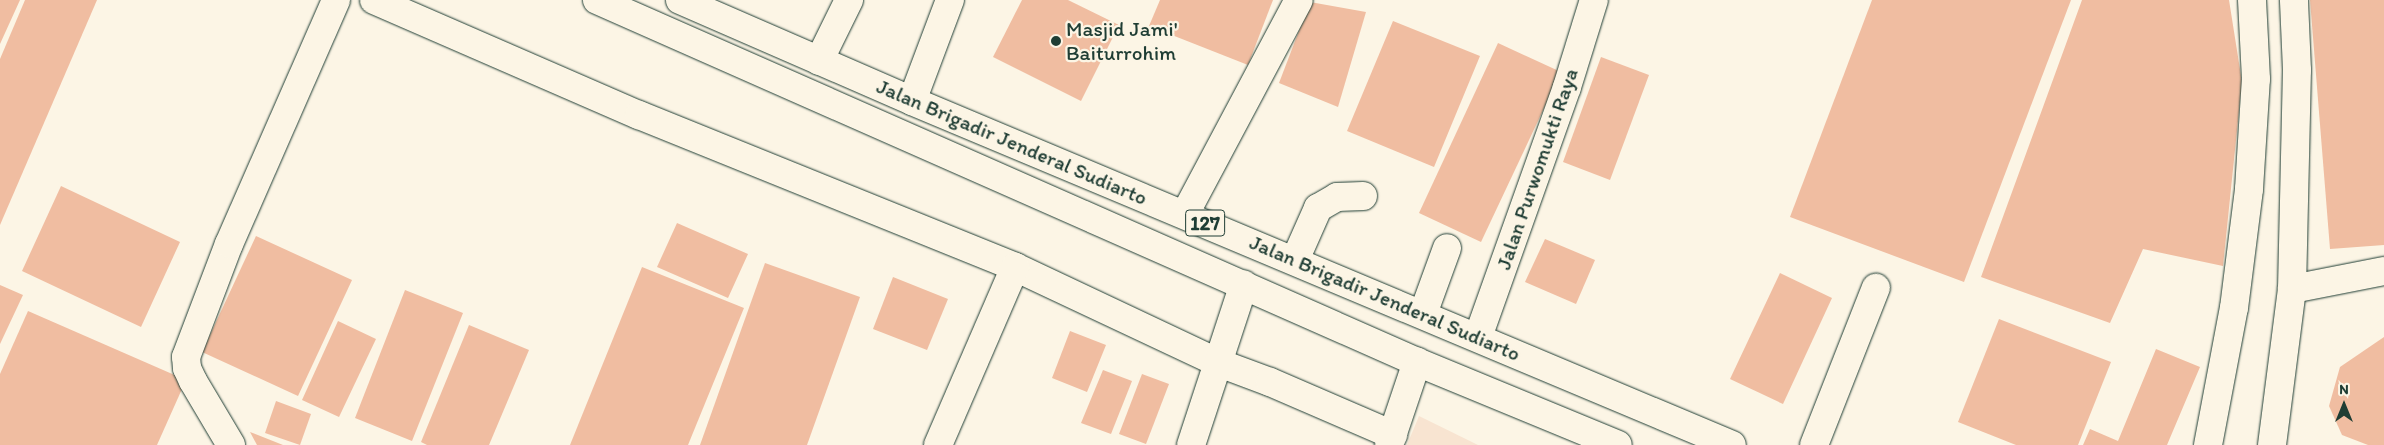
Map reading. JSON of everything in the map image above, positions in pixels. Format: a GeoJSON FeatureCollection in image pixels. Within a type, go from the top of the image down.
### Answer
{"type":"FeatureCollection","features":[{"type":"Feature","properties":{"kind":"main road"},"geometry":{"type":"LineString","coordinates":[[231,445],[193,381],[187,368],[186,357],[229,244],[336,0]]}},
{"type":"Feature","properties":{"kind":"main road"},"geometry":{"type":"LineString","coordinates":[[374,0],[639,115],[1016,267],[1221,355],[1270,382],[1391,440],[1417,362]]}},
{"type":"Feature","properties":{"kind":"main road","name":"Jalan Brigadir Jenderal Sudiarto"},"geometry":{"type":"LineString","coordinates":[[597,0],[1241,294],[1417,362],[1614,444]]}},
{"type":"Feature","properties":{"kind":"main road","name":"Jalan Brigadir Jenderal Sudiarto"},"geometry":{"type":"LineString","coordinates":[[680,0],[912,101],[1295,260],[1732,445]]}},
{"type":"Feature","properties":{"kind":"main road"},"geometry":{"type":"LineString","coordinates":[[819,61],[849,0]]}},
{"type":"Feature","properties":{"kind":"main road"},"geometry":{"type":"LineString","coordinates":[[912,101],[950,0]]}},
{"type":"Feature","properties":{"kind":"main road"},"geometry":{"type":"LineString","coordinates":[[1185,214],[1299,0]]}},
{"type":"Feature","properties":{"kind":"main road","name":"Jalan Purwomukti Raya"},"geometry":{"type":"LineString","coordinates":[[1478,337],[1567,87],[1594,0]]}},
{"type":"Feature","properties":{"kind":"main road"},"geometry":{"type":"LineString","coordinates":[[2208,445],[2234,308],[2249,189],[2256,78],[2252,0]]}},
{"type":"Feature","properties":{"kind":"main road"},"geometry":{"type":"LineString","coordinates":[[2272,445],[2292,289],[2297,70],[2294,0]]}},
{"type":"Feature","properties":{"kind":"main road"},"geometry":{"type":"LineString","coordinates":[[1295,260],[1318,208],[1337,198],[1363,196]]}},
{"type":"Feature","properties":{"kind":"main road"},"geometry":{"type":"LineString","coordinates":[[1423,314],[1448,248]]}},
{"type":"Feature","properties":{"kind":"main road"},"geometry":{"type":"LineString","coordinates":[[938,445],[1016,267]]}},
{"type":"Feature","properties":{"kind":"main road"},"geometry":{"type":"LineString","coordinates":[[2292,289],[2384,271]]}},
{"type":"Feature","properties":{"kind":"main road"},"geometry":{"type":"LineString","coordinates":[[1814,445],[1876,288]]}},
{"type":"Feature","properties":{"kind":"main road"},"geometry":{"type":"LineString","coordinates":[[1191,445],[1241,294]]}},
{"type":"Feature","properties":{"kind":"shaded area"},"geometry":{"type":"Polygon","coordinates":[[[1419,416],[1478,445],[1407,445],[1419,416]]]}},
{"type":"Feature","properties":{"kind":"building"},"geometry":{"type":"Polygon","coordinates":[[[0,0],[20,0],[0,44],[0,0]]]}},
{"type":"Feature","properties":{"kind":"building"},"geometry":{"type":"Polygon","coordinates":[[[25,0],[97,0],[0,225],[0,59],[25,0]]]}},
{"type":"Feature","properties":{"kind":"building","name":"Masjid Jami' Baiturrohim"},"geometry":{"type":"Polygon","coordinates":[[[1022,0],[1068,0],[1119,25],[1081,101],[993,57],[1022,0]]]}},
{"type":"Feature","properties":{"kind":"building"},"geometry":{"type":"Polygon","coordinates":[[[1160,0],[1273,0],[1248,65],[1149,26],[1160,0]]]}},
{"type":"Feature","properties":{"kind":"building"},"geometry":{"type":"Polygon","coordinates":[[[1872,0],[2071,0],[1964,282],[1790,217],[1872,0]]]}},
{"type":"Feature","properties":{"kind":"building"},"geometry":{"type":"Polygon","coordinates":[[[2082,0],[2229,0],[2242,82],[2223,266],[2143,249],[2110,323],[1981,277],[2082,0]]]}},
{"type":"Feature","properties":{"kind":"building"},"geometry":{"type":"Polygon","coordinates":[[[2310,0],[2384,0],[2384,245],[2330,249],[2310,0]]]}},
{"type":"Feature","properties":{"kind":"building"},"geometry":{"type":"Polygon","coordinates":[[[1310,2],[1366,12],[1338,107],[1279,83],[1310,2]]]}},
{"type":"Feature","properties":{"kind":"building"},"geometry":{"type":"Polygon","coordinates":[[[1393,21],[1480,56],[1434,167],[1347,131],[1393,21]]]}},
{"type":"Feature","properties":{"kind":"building"},"geometry":{"type":"Polygon","coordinates":[[[1498,43],[1561,72],[1481,242],[1419,213],[1498,43]]]}},
{"type":"Feature","properties":{"kind":"building"},"geometry":{"type":"Polygon","coordinates":[[[1601,57],[1649,75],[1610,180],[1563,162],[1601,57]]]}},
{"type":"Feature","properties":{"kind":"building"},"geometry":{"type":"Polygon","coordinates":[[[61,186],[180,242],[141,327],[22,271],[61,186]]]}},
{"type":"Feature","properties":{"kind":"building"},"geometry":{"type":"Polygon","coordinates":[[[677,223],[748,254],[728,298],[657,267],[677,223]]]}},
{"type":"Feature","properties":{"kind":"building"},"geometry":{"type":"Polygon","coordinates":[[[256,236],[352,280],[298,396],[202,352],[256,236]]]}},
{"type":"Feature","properties":{"kind":"building"},"geometry":{"type":"Polygon","coordinates":[[[1545,239],[1595,260],[1576,304],[1525,282],[1545,239]]]}},
{"type":"Feature","properties":{"kind":"building"},"geometry":{"type":"Polygon","coordinates":[[[765,263],[860,297],[807,445],[700,445],[765,263]]]}},
{"type":"Feature","properties":{"kind":"building"},"geometry":{"type":"Polygon","coordinates":[[[642,267],[744,308],[688,445],[570,445],[642,267]]]}},
{"type":"Feature","properties":{"kind":"building"},"geometry":{"type":"Polygon","coordinates":[[[1780,273],[1832,298],[1783,404],[1730,379],[1780,273]]]}},
{"type":"Feature","properties":{"kind":"building"},"geometry":{"type":"Polygon","coordinates":[[[893,277],[948,299],[927,350],[873,329],[893,277]]]}},
{"type":"Feature","properties":{"kind":"building"},"geometry":{"type":"Polygon","coordinates":[[[0,285],[23,295],[0,344],[0,285]]]}},
{"type":"Feature","properties":{"kind":"building"},"geometry":{"type":"Polygon","coordinates":[[[405,290],[463,313],[412,441],[355,418],[405,290]]]}},
{"type":"Feature","properties":{"kind":"building"},"geometry":{"type":"Polygon","coordinates":[[[28,311],[186,380],[157,445],[0,445],[0,374],[28,311]]]}},
{"type":"Feature","properties":{"kind":"building"},"geometry":{"type":"Polygon","coordinates":[[[1999,319],[2111,362],[2078,445],[2016,445],[1958,422],[1999,319]]]}},
{"type":"Feature","properties":{"kind":"building"},"geometry":{"type":"Polygon","coordinates":[[[338,321],[376,339],[339,417],[302,400],[338,321]]]}},
{"type":"Feature","properties":{"kind":"building"},"geometry":{"type":"Polygon","coordinates":[[[469,325],[529,350],[489,445],[427,445],[421,442],[469,325]]]}},
{"type":"Feature","properties":{"kind":"building"},"geometry":{"type":"Polygon","coordinates":[[[1070,331],[1106,345],[1087,392],[1052,378],[1070,331]]]}},
{"type":"Feature","properties":{"kind":"building"},"geometry":{"type":"Polygon","coordinates":[[[2384,337],[2384,445],[2368,445],[2342,435],[2329,406],[2340,367],[2384,337]]]}},
{"type":"Feature","properties":{"kind":"building"},"geometry":{"type":"Polygon","coordinates":[[[2156,349],[2200,367],[2167,445],[2083,445],[2090,429],[2118,441],[2156,349]]]}},
{"type":"Feature","properties":{"kind":"building"},"geometry":{"type":"Polygon","coordinates":[[[1103,370],[1132,381],[1111,434],[1081,423],[1103,370]]]}},
{"type":"Feature","properties":{"kind":"building"},"geometry":{"type":"Polygon","coordinates":[[[1142,374],[1169,384],[1146,444],[1119,434],[1142,374]]]}},
{"type":"Feature","properties":{"kind":"building"},"geometry":{"type":"Polygon","coordinates":[[[276,401],[311,414],[300,445],[265,433],[276,401]]]}},
{"type":"Feature","properties":{"kind":"building"},"geometry":{"type":"Polygon","coordinates":[[[250,432],[283,445],[257,445],[250,432]]]}},
{"type":"Feature","properties":{"kind":"place","name":"Masjid Jami' Baiturrohim"},"geometry":{"type":"Point","coordinates":[1056,41]}}]}
